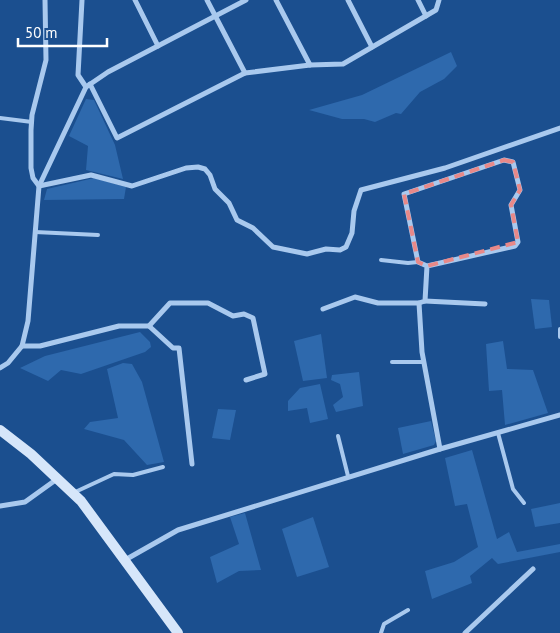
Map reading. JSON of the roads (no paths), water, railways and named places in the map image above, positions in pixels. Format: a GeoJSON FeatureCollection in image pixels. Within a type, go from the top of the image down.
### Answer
{"type":"FeatureCollection","features":[{"type":"Feature","properties":{"kind":"street"},"geometry":{"type":"LineString","coordinates":[[39,186],[33,178],[31,168],[32,122],[46,60],[46,0]]}},
{"type":"Feature","properties":{"kind":"street"},"geometry":{"type":"LineString","coordinates":[[82,0],[78,75],[88,85],[117,138],[245,73],[310,65],[343,64],[436,10],[439,0]]}},
{"type":"Feature","properties":{"kind":"street"},"geometry":{"type":"LineString","coordinates":[[135,0],[158,46]]}},
{"type":"Feature","properties":{"kind":"street"},"geometry":{"type":"LineString","coordinates":[[207,0],[245,73]]}},
{"type":"Feature","properties":{"kind":"street"},"geometry":{"type":"LineString","coordinates":[[0,368],[8,364],[22,346],[28,321],[39,186],[88,85],[108,72],[246,0]]}},
{"type":"Feature","properties":{"kind":"street"},"geometry":{"type":"LineString","coordinates":[[276,0],[310,65]]}},
{"type":"Feature","properties":{"kind":"street"},"geometry":{"type":"LineString","coordinates":[[348,0],[372,47]]}},
{"type":"Feature","properties":{"kind":"street"},"geometry":{"type":"LineString","coordinates":[[418,0],[426,16]]}},
{"type":"Feature","properties":{"kind":"street"},"geometry":{"type":"LineString","coordinates":[[39,186],[91,175],[132,186],[186,168],[198,167],[204,169],[210,175],[215,189],[229,203],[237,220],[253,228],[273,247],[308,254],[326,249],[340,250],[346,247],[352,233],[354,210],[361,190],[445,168],[560,128]]}},
{"type":"Feature","properties":{"kind":"street"},"geometry":{"type":"LineString","coordinates":[[504,160],[513,162],[520,190],[511,206],[518,242],[515,246],[426,266],[418,262],[404,194],[504,160]]}},
{"type":"Feature","properties":{"kind":"street"},"geometry":{"type":"LineString","coordinates":[[426,266],[422,302],[423,362],[440,449]]}},
{"type":"Feature","properties":{"kind":"street"},"geometry":{"type":"LineString","coordinates":[[323,309],[355,297],[378,303],[486,304]]}},
{"type":"Feature","properties":{"kind":"street"},"geometry":{"type":"LineString","coordinates":[[149,326],[170,303],[208,303],[233,316],[244,314],[253,318],[265,374],[246,380]]}},
{"type":"Feature","properties":{"kind":"street"},"geometry":{"type":"LineString","coordinates":[[22,346],[40,346],[119,326],[149,326],[173,348],[179,348],[192,464]]}},
{"type":"Feature","properties":{"kind":"street"},"geometry":{"type":"LineString","coordinates":[[125,561],[178,530],[348,476],[560,415]]}},
{"type":"Feature","properties":{"kind":"street"},"geometry":{"type":"LineString","coordinates":[[0,430],[31,454],[81,501],[178,633]]}},
{"type":"Feature","properties":{"kind":"street"},"geometry":{"type":"LineString","coordinates":[[0,506],[25,502],[57,479]]}},
{"type":"Feature","properties":{"kind":"street"},"geometry":{"type":"LineString","coordinates":[[465,633],[474,631],[533,569]]}},
{"type":"Feature","properties":{"kind":"lane"},"geometry":{"type":"LineString","coordinates":[[0,118],[32,122]]}},
{"type":"Feature","properties":{"kind":"lane"},"geometry":{"type":"LineString","coordinates":[[35,232],[98,235]]}},
{"type":"Feature","properties":{"kind":"lane"},"geometry":{"type":"LineString","coordinates":[[382,260],[408,264],[418,262]]}},
{"type":"Feature","properties":{"kind":"lane"},"geometry":{"type":"LineString","coordinates":[[560,329],[560,337]]}},
{"type":"Feature","properties":{"kind":"lane"},"geometry":{"type":"LineString","coordinates":[[392,362],[423,362]]}},
{"type":"Feature","properties":{"kind":"lane"},"geometry":{"type":"LineString","coordinates":[[498,432],[513,489],[524,503]]}},
{"type":"Feature","properties":{"kind":"lane"},"geometry":{"type":"LineString","coordinates":[[338,436],[348,476]]}},
{"type":"Feature","properties":{"kind":"lane"},"geometry":{"type":"LineString","coordinates":[[73,493],[114,474],[133,475],[163,467]]}},
{"type":"Feature","properties":{"kind":"lane"},"geometry":{"type":"LineString","coordinates":[[381,633],[384,624],[408,610]]}}]}
